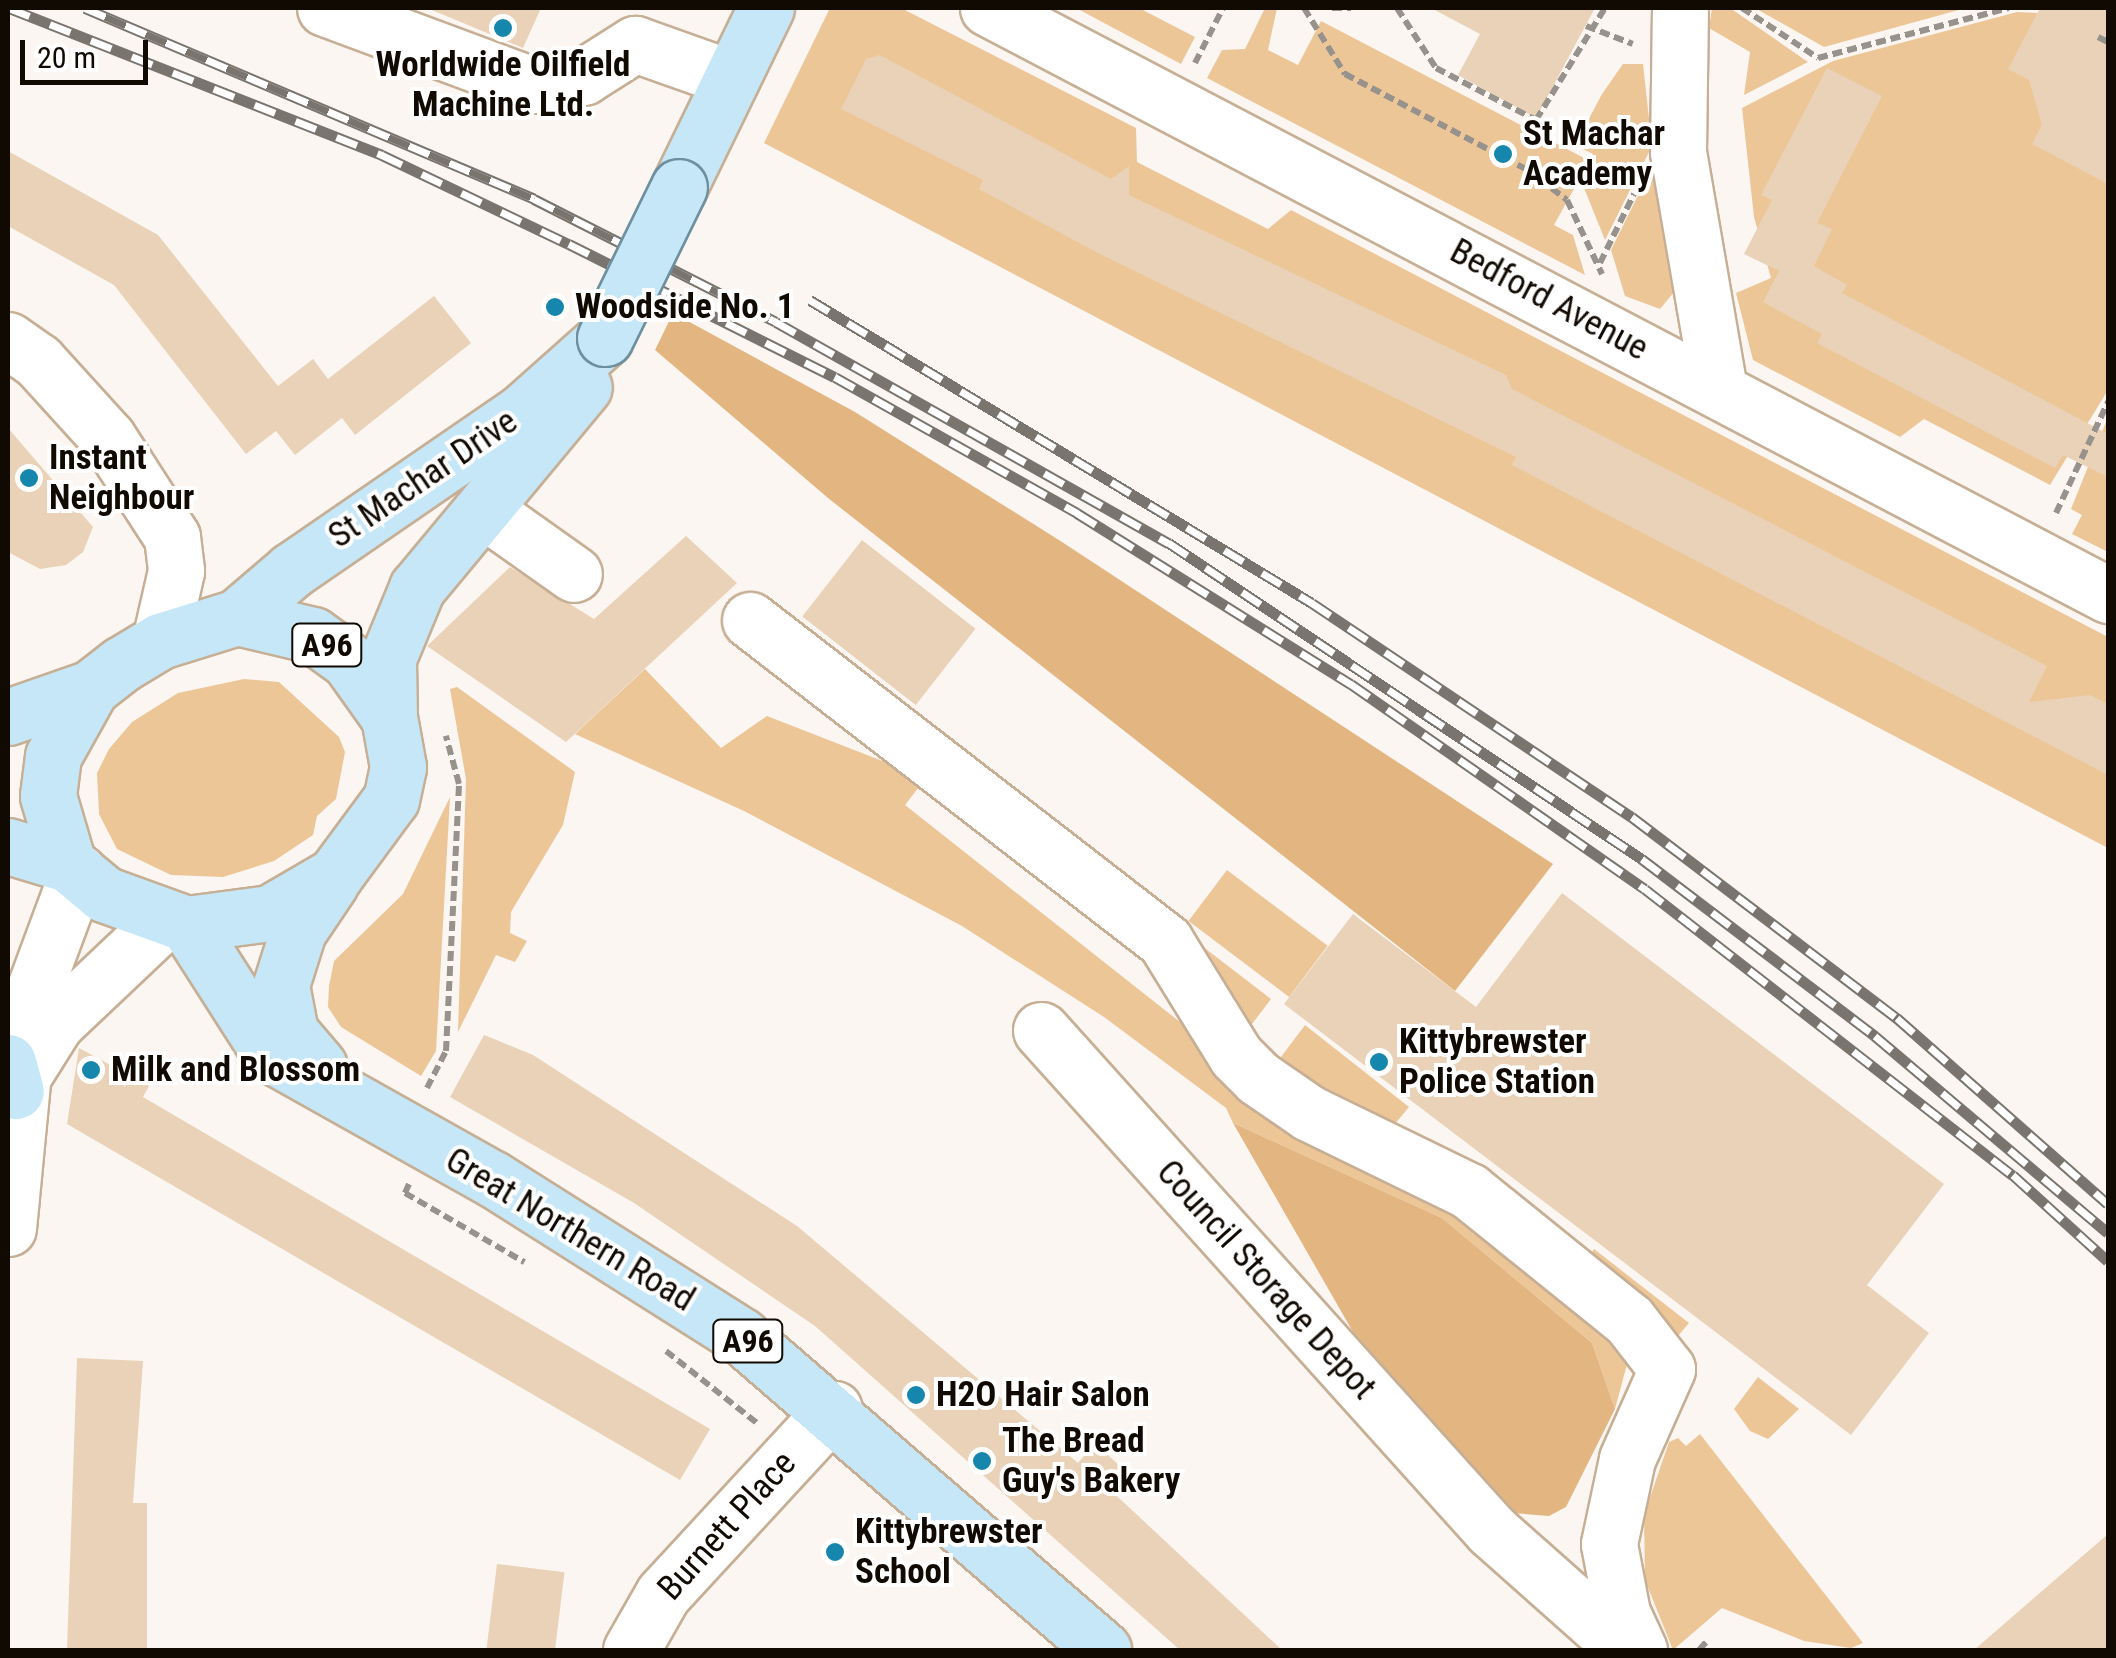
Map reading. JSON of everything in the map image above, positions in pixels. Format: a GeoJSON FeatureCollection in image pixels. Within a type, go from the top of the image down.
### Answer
{"type":"FeatureCollection","features":[{"type":"Feature","properties":{"kind":"main road","name":"St Machar Drive"},"geometry":{"type":"LineString","coordinates":[[415,719],[388,658],[401,621],[448,544],[581,396],[605,338],[766,8]]}},
{"type":"Feature","properties":{"kind":"main road","name":"St Machar Drive"},"geometry":{"type":"LineString","coordinates":[[237,617],[292,570],[508,422],[605,338]]}},
{"type":"Feature","properties":{"kind":"main road","name":"A96"},"geometry":{"type":"LineString","coordinates":[[8,717],[91,688],[160,641],[237,617],[313,634],[415,719],[398,766],[392,799],[335,875],[270,913],[177,922],[104,894],[74,868],[8,846]]}},
{"type":"Feature","properties":{"kind":"main road","name":"A96"},"geometry":{"type":"LineString","coordinates":[[74,868],[48,796],[51,769],[66,723],[91,688]]}},
{"type":"Feature","properties":{"kind":"main road","name":"Great Northern Road"},"geometry":{"type":"LineString","coordinates":[[335,875],[298,932],[281,984],[290,1032],[346,1098]]}},
{"type":"Feature","properties":{"kind":"main road","name":"Great Northern Road"},"geometry":{"type":"LineString","coordinates":[[177,922],[270,1054],[654,1276],[834,1409],[1102,1650]]}},
{"type":"Feature","properties":{"kind":"street"},"geometry":{"type":"LineString","coordinates":[[324,8],[532,85],[583,77],[636,44],[731,78]]}},
{"type":"Feature","properties":{"kind":"street","name":"Bedford Avenue"},"geometry":{"type":"LineString","coordinates":[[988,8],[2108,595]]}},
{"type":"Feature","properties":{"kind":"street"},"geometry":{"type":"LineString","coordinates":[[1680,8],[1676,125],[1718,390]]}},
{"type":"Feature","properties":{"kind":"street"},"geometry":{"type":"LineString","coordinates":[[8,340],[38,360],[108,438],[172,537],[176,570],[160,641]]}},
{"type":"Feature","properties":{"kind":"street"},"geometry":{"type":"LineString","coordinates":[[489,502],[502,523],[574,574]]}},
{"type":"Feature","properties":{"kind":"street"},"geometry":{"type":"LineString","coordinates":[[750,620],[1165,941],[1236,1056],[1258,1078],[1309,1113],[1469,1191],[1629,1320],[1667,1369],[1628,1459],[1609,1544],[1622,1613],[1640,1650]]}},
{"type":"Feature","properties":{"kind":"street"},"geometry":{"type":"LineString","coordinates":[[8,1228],[12,1076],[30,1001],[74,868]]}},
{"type":"Feature","properties":{"kind":"street"},"geometry":{"type":"LineString","coordinates":[[12,1076],[56,1023],[177,922]]}},
{"type":"Feature","properties":{"kind":"street","name":"Council Storage Depot"},"geometry":{"type":"LineString","coordinates":[[1041,1030],[1491,1530],[1626,1650]]}},
{"type":"Feature","properties":{"kind":"street","name":"Burnett Place"},"geometry":{"type":"LineString","coordinates":[[631,1650],[663,1594],[834,1409]]}},
{"type":"Feature","properties":{"kind":"street"},"geometry":{"type":"LineString","coordinates":[[1491,1530],[1573,1558],[1609,1544]]}},
{"type":"Feature","properties":{"kind":"path"},"geometry":{"type":"LineString","coordinates":[[1199,56],[1224,8]]}},
{"type":"Feature","properties":{"kind":"path"},"geometry":{"type":"LineString","coordinates":[[1304,8],[1345,74],[1528,170],[1568,200],[1600,264],[1620,337]]}},
{"type":"Feature","properties":{"kind":"path"},"geometry":{"type":"LineString","coordinates":[[1332,8],[1351,8]]}},
{"type":"Feature","properties":{"kind":"path"},"geometry":{"type":"LineString","coordinates":[[1397,8],[1436,68],[1536,120],[1605,8]]}},
{"type":"Feature","properties":{"kind":"path"},"geometry":{"type":"LineString","coordinates":[[1742,8],[1818,58],[2009,8]]}},
{"type":"Feature","properties":{"kind":"path"},"geometry":{"type":"LineString","coordinates":[[2098,37],[2108,42]]}},
{"type":"Feature","properties":{"kind":"path"},"geometry":{"type":"LineString","coordinates":[[2050,564],[2064,486],[2108,402]]}},
{"type":"Feature","properties":{"kind":"path"},"geometry":{"type":"LineString","coordinates":[[415,719],[459,784],[446,1051],[423,1096],[434,1102]]}},
{"type":"Feature","properties":{"kind":"path"},"geometry":{"type":"LineString","coordinates":[[405,1193],[534,1267]]}},
{"type":"Feature","properties":{"kind":"path"},"geometry":{"type":"LineString","coordinates":[[655,1343],[792,1455]]}},
{"type":"Feature","properties":{"kind":"path"},"geometry":{"type":"LineString","coordinates":[[1699,1650],[1708,1641]]}},
{"type":"Feature","properties":{"kind":"shaded area"},"geometry":{"type":"Polygon","coordinates":[[[830,8],[901,8],[1136,128],[1137,162],[1268,229],[1291,210],[2108,637],[2108,848],[764,143],[830,8]]]}},
{"type":"Feature","properties":{"kind":"shaded area"},"geometry":{"type":"Polygon","coordinates":[[[1076,8],[1139,8],[1195,37],[1181,64],[1076,8]]]}},
{"type":"Feature","properties":{"kind":"shaded area"},"geometry":{"type":"Polygon","coordinates":[[[1265,8],[1277,8],[1268,50],[1298,65],[1321,21],[1588,160],[1593,154],[1575,145],[1602,94],[1623,64],[1643,64],[1652,146],[1605,240],[1580,178],[1554,225],[1573,235],[1585,275],[1207,78],[1222,50],[1245,49],[1265,8]]]}},
{"type":"Feature","properties":{"kind":"shaded area"},"geometry":{"type":"Polygon","coordinates":[[[1712,8],[1733,10],[1808,62],[1744,95],[1750,52],[1709,28],[1712,8]]]}},
{"type":"Feature","properties":{"kind":"shaded area"},"geometry":{"type":"Polygon","coordinates":[[[1755,8],[1966,8],[1824,47],[1755,8]]]}},
{"type":"Feature","properties":{"kind":"shaded area"},"geometry":{"type":"Polygon","coordinates":[[[2017,12],[2038,13],[2108,50],[2108,390],[2050,485],[1924,419],[1900,437],[1753,360],[1736,293],[1771,278],[1754,217],[1742,108],[1833,61],[2017,12]]]}},
{"type":"Feature","properties":{"kind":"shaded area"},"geometry":{"type":"Polygon","coordinates":[[[1654,163],[1675,291],[1660,309],[1625,296],[1611,250],[1654,163]]]}},
{"type":"Feature","properties":{"kind":"shaded area"},"geometry":{"type":"Polygon","coordinates":[[[673,313],[855,412],[1062,542],[1553,864],[1455,991],[828,498],[655,350],[673,313]]]}},
{"type":"Feature","properties":{"kind":"shaded area"},"geometry":{"type":"Polygon","coordinates":[[[2108,417],[2108,552],[2072,534],[2082,515],[2071,509],[2108,417]]]}},
{"type":"Feature","properties":{"kind":"shaded area"},"geometry":{"type":"Polygon","coordinates":[[[645,669],[721,748],[767,716],[926,778],[905,805],[1199,1037],[1461,1211],[1605,1323],[1629,1357],[1615,1409],[1592,1343],[1442,1218],[1233,1123],[1226,1108],[1104,1017],[962,926],[744,811],[575,734],[645,669]]]}},
{"type":"Feature","properties":{"kind":"shaded area"},"geometry":{"type":"Polygon","coordinates":[[[244,679],[279,682],[339,737],[345,752],[336,799],[317,816],[313,835],[274,861],[223,877],[171,875],[117,849],[99,814],[97,773],[109,749],[132,722],[178,693],[244,679]]]}},
{"type":"Feature","properties":{"kind":"shaded area"},"geometry":{"type":"Polygon","coordinates":[[[457,687],[575,772],[563,825],[511,912],[510,933],[527,941],[515,962],[496,955],[458,1032],[466,779],[450,689],[457,687]]]}},
{"type":"Feature","properties":{"kind":"shaded area"},"geometry":{"type":"Polygon","coordinates":[[[450,797],[436,1051],[421,1076],[341,1027],[328,1007],[329,986],[334,961],[403,894],[450,797]]]}},
{"type":"Feature","properties":{"kind":"shaded area"},"geometry":{"type":"Polygon","coordinates":[[[1227,870],[1328,946],[1289,997],[1188,921],[1227,870]]]}},
{"type":"Feature","properties":{"kind":"shaded area"},"geometry":{"type":"Polygon","coordinates":[[[1202,946],[1271,999],[1246,1032],[1227,988],[1202,946]]]}},
{"type":"Feature","properties":{"kind":"shaded area"},"geometry":{"type":"Polygon","coordinates":[[[1305,1025],[1409,1107],[1390,1130],[1275,1065],[1305,1025]]]}},
{"type":"Feature","properties":{"kind":"shaded area"},"geometry":{"type":"Polygon","coordinates":[[[1233,1123],[1442,1218],[1592,1343],[1615,1409],[1566,1507],[1549,1516],[1513,1513],[1353,1332],[1233,1123]]]}},
{"type":"Feature","properties":{"kind":"shaded area"},"geometry":{"type":"Polygon","coordinates":[[[1594,1249],[1689,1323],[1677,1337],[1590,1255],[1594,1249]]]}},
{"type":"Feature","properties":{"kind":"shaded area"},"geometry":{"type":"Polygon","coordinates":[[[1758,1377],[1799,1409],[1768,1439],[1750,1431],[1734,1409],[1758,1377]]]}},
{"type":"Feature","properties":{"kind":"shaded area"},"geometry":{"type":"Polygon","coordinates":[[[1700,1434],[1863,1643],[1851,1648],[1804,1641],[1722,1608],[1673,1650],[1645,1580],[1644,1515],[1669,1442],[1678,1438],[1686,1446],[1700,1434]]]}},
{"type":"Feature","properties":{"kind":"building","name":"Worldwide Oilfield Machine Ltd."},"geometry":{"type":"Polygon","coordinates":[[[427,8],[541,8],[523,48],[427,8]]]}},
{"type":"Feature","properties":{"kind":"building"},"geometry":{"type":"Polygon","coordinates":[[[1431,8],[1595,8],[1536,118],[1458,75],[1480,34],[1431,8]]]}},
{"type":"Feature","properties":{"kind":"building"},"geometry":{"type":"Polygon","coordinates":[[[2040,8],[2108,8],[2108,184],[2032,144],[2042,125],[2029,80],[2008,69],[2040,8]]]}},
{"type":"Feature","properties":{"kind":"building"},"geometry":{"type":"Polygon","coordinates":[[[880,55],[1111,179],[1129,166],[1129,195],[1506,375],[1512,389],[2047,666],[2029,702],[2090,695],[2108,704],[2108,775],[1512,465],[1516,457],[1100,254],[979,189],[983,180],[841,109],[866,59],[880,55]]]}},
{"type":"Feature","properties":{"kind":"building"},"geometry":{"type":"Polygon","coordinates":[[[1827,68],[1882,96],[1817,223],[1832,229],[1814,266],[1847,285],[1842,293],[2108,434],[2108,477],[2063,455],[2055,468],[1817,343],[1822,334],[1763,302],[1779,271],[1744,254],[1772,200],[1761,195],[1827,68]]]}},
{"type":"Feature","properties":{"kind":"building"},"geometry":{"type":"Polygon","coordinates":[[[8,151],[158,235],[278,386],[313,359],[328,379],[434,296],[471,343],[355,435],[342,418],[295,455],[276,431],[246,454],[114,285],[8,226],[8,151]]]}},
{"type":"Feature","properties":{"kind":"building","name":"Instant Neighbour"},"geometry":{"type":"Polygon","coordinates":[[[8,428],[93,527],[83,552],[66,565],[40,569],[8,552],[8,428]]]}},
{"type":"Feature","properties":{"kind":"building"},"geometry":{"type":"Polygon","coordinates":[[[686,536],[737,583],[566,742],[427,646],[510,567],[594,619],[686,536]]]}},
{"type":"Feature","properties":{"kind":"building"},"geometry":{"type":"Polygon","coordinates":[[[862,540],[975,629],[916,705],[802,616],[862,540]]]}},
{"type":"Feature","properties":{"kind":"building"},"geometry":{"type":"Polygon","coordinates":[[[1562,893],[1944,1184],[1867,1285],[1929,1333],[1851,1435],[1284,1004],[1353,914],[1476,1007],[1562,893]]]}},
{"type":"Feature","properties":{"kind":"building"},"geometry":{"type":"Polygon","coordinates":[[[484,1035],[533,1055],[797,1226],[1078,1463],[1095,1443],[1121,1467],[1105,1485],[1282,1650],[1180,1650],[815,1326],[634,1203],[450,1097],[484,1035]]]}},
{"type":"Feature","properties":{"kind":"building"},"geometry":{"type":"Polygon","coordinates":[[[79,1048],[149,1086],[143,1097],[710,1429],[680,1480],[67,1124],[79,1048]]]}},
{"type":"Feature","properties":{"kind":"building"},"geometry":{"type":"Polygon","coordinates":[[[77,1358],[143,1361],[133,1503],[147,1503],[147,1650],[67,1650],[77,1358]]]}},
{"type":"Feature","properties":{"kind":"building"},"geometry":{"type":"Polygon","coordinates":[[[2108,1534],[2108,1650],[1974,1650],[2108,1534]]]}},
{"type":"Feature","properties":{"kind":"building"},"geometry":{"type":"Polygon","coordinates":[[[497,1564],[564,1572],[555,1650],[486,1650],[497,1564]]]}},
{"type":"Feature","properties":{"kind":"railway"},"geometry":{"type":"LineString","coordinates":[[9,8],[382,155],[835,377],[1077,513],[1351,684],[1645,889],[2013,1175],[2108,1261]]}},
{"type":"Feature","properties":{"kind":"railway"},"geometry":{"type":"LineString","coordinates":[[85,8],[534,199],[776,322],[1169,543],[1642,859],[1875,1036],[2108,1233]]}},
{"type":"Feature","properties":{"kind":"railway"},"geometry":{"type":"LineString","coordinates":[[810,300],[1312,603],[1632,817],[1897,1018],[2108,1204]]}},
{"type":"Feature","properties":{"kind":"place","name":"Worldwide Oilfield Machine Ltd."},"geometry":{"type":"Point","coordinates":[503,28]}},
{"type":"Feature","properties":{"kind":"place","name":"St Machar Academy"},"geometry":{"type":"Point","coordinates":[1503,154]}},
{"type":"Feature","properties":{"kind":"place","name":"Woodside No. 1"},"geometry":{"type":"Point","coordinates":[555,307]}},
{"type":"Feature","properties":{"kind":"place","name":"Instant Neighbour"},"geometry":{"type":"Point","coordinates":[29,478]}},
{"type":"Feature","properties":{"kind":"place","name":"Kittybrewster Police Station"},"geometry":{"type":"Point","coordinates":[1379,1062]}},
{"type":"Feature","properties":{"kind":"place","name":"Milk and Blossom"},"geometry":{"type":"Point","coordinates":[91,1070]}},
{"type":"Feature","properties":{"kind":"place","name":"H2O Hair Salon"},"geometry":{"type":"Point","coordinates":[916,1395]}},
{"type":"Feature","properties":{"kind":"place","name":"The Bread Guy's Bakery"},"geometry":{"type":"Point","coordinates":[982,1461]}},
{"type":"Feature","properties":{"kind":"place","name":"Kittybrewster School"},"geometry":{"type":"Point","coordinates":[835,1552]}}]}
